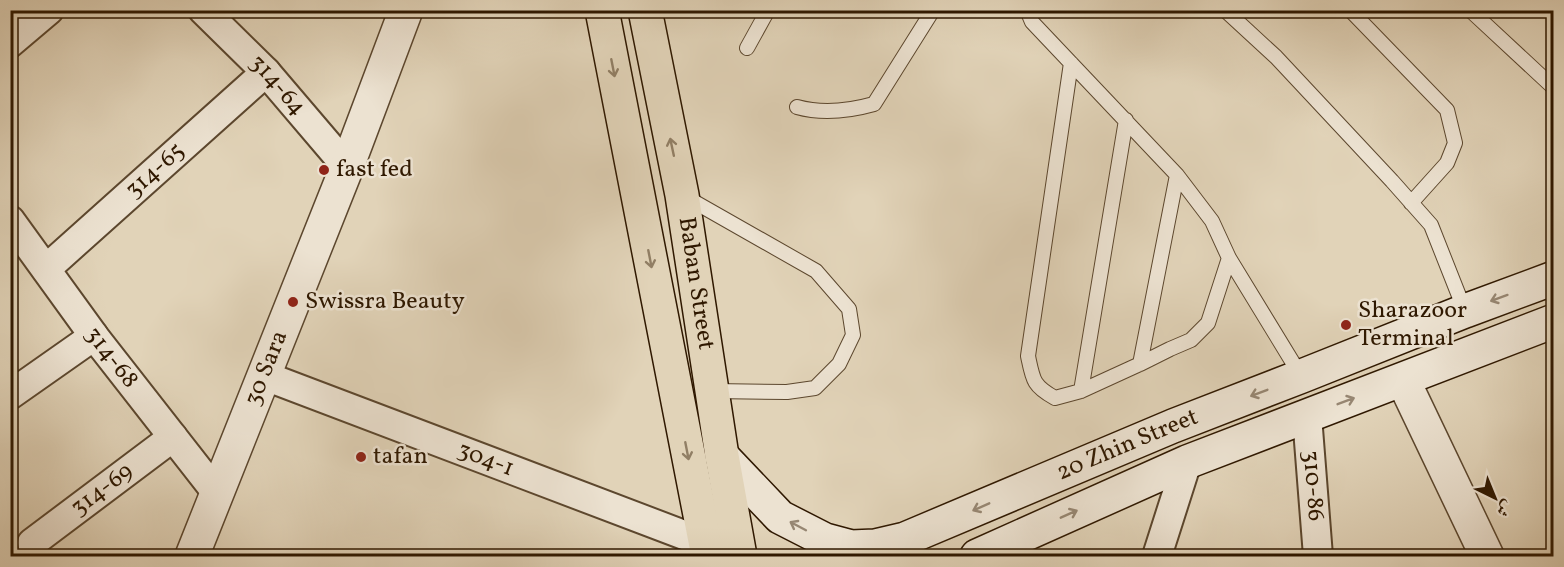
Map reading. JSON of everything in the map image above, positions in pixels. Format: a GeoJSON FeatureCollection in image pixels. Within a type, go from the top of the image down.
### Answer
{"type":"FeatureCollection","features":[{"type":"Feature","properties":{"kind":"main road","name":"30 Sara"},"geometry":{"type":"LineString","coordinates":[[192,556],[347,167],[406,10]]}},
{"type":"Feature","properties":{"kind":"main road"},"geometry":{"type":"LineString","coordinates":[[602,10],[707,550]]}},
{"type":"Feature","properties":{"kind":"main road","name":"Baban Street"},"geometry":{"type":"LineString","coordinates":[[645,10],[682,195],[722,456],[740,556]]}},
{"type":"Feature","properties":{"kind":"main road","name":"20 Zhin Street"},"geometry":{"type":"LineString","coordinates":[[722,456],[780,517],[825,540],[851,547],[875,546],[904,539],[1173,426],[1554,278]]}},
{"type":"Feature","properties":{"kind":"main road","name":"20 Zhin Street"},"geometry":{"type":"LineString","coordinates":[[977,556],[1187,462],[1554,321]]}},
{"type":"Feature","properties":{"kind":"main road"},"geometry":{"type":"LineString","coordinates":[[1403,380],[1487,556]]}},
{"type":"Feature","properties":{"kind":"main road"},"geometry":{"type":"LineString","coordinates":[[1025,488],[1040,527]]}},
{"type":"Feature","properties":{"kind":"street"},"geometry":{"type":"LineString","coordinates":[[10,43],[49,10]]}},
{"type":"Feature","properties":{"kind":"street","name":"314-64"},"geometry":{"type":"LineString","coordinates":[[203,10],[266,72],[347,167]]}},
{"type":"Feature","properties":{"kind":"street","name":"314-65"},"geometry":{"type":"LineString","coordinates":[[46,269],[266,72]]}},
{"type":"Feature","properties":{"kind":"street","name":"314-68"},"geometry":{"type":"LineString","coordinates":[[10,220],[94,336],[216,492]]}},
{"type":"Feature","properties":{"kind":"street"},"geometry":{"type":"LineString","coordinates":[[10,395],[94,336]]}},
{"type":"Feature","properties":{"kind":"street","name":"304-1"},"geometry":{"type":"LineString","coordinates":[[264,376],[707,550]]}},
{"type":"Feature","properties":{"kind":"street","name":"310-86"},"geometry":{"type":"LineString","coordinates":[[1308,416],[1318,556]]}},
{"type":"Feature","properties":{"kind":"street","name":"314-69"},"geometry":{"type":"LineString","coordinates":[[32,543],[173,437]]}},
{"type":"Feature","properties":{"kind":"street"},"geometry":{"type":"LineString","coordinates":[[1157,556],[1187,462]]}},
{"type":"Feature","properties":{"kind":"lane"},"geometry":{"type":"LineString","coordinates":[[747,48],[768,10]]}},
{"type":"Feature","properties":{"kind":"lane"},"geometry":{"type":"LineString","coordinates":[[797,107],[837,111],[874,104],[933,10]]}},
{"type":"Feature","properties":{"kind":"lane"},"geometry":{"type":"LineString","coordinates":[[1026,10],[1032,22],[1177,176],[1212,222],[1229,258],[1302,376]]}},
{"type":"Feature","properties":{"kind":"lane"},"geometry":{"type":"LineString","coordinates":[[1225,10],[1276,57],[1431,225],[1465,311]]}},
{"type":"Feature","properties":{"kind":"lane"},"geometry":{"type":"LineString","coordinates":[[1350,10],[1448,110],[1455,144],[1447,163],[1411,203]]}},
{"type":"Feature","properties":{"kind":"lane"},"geometry":{"type":"LineString","coordinates":[[1470,10],[1554,88]]}},
{"type":"Feature","properties":{"kind":"lane"},"geometry":{"type":"LineString","coordinates":[[1071,63],[1028,356],[1034,381],[1044,392],[1054,398],[1082,391],[1191,340],[1208,322],[1229,258]]}},
{"type":"Feature","properties":{"kind":"lane"},"geometry":{"type":"LineString","coordinates":[[1082,391],[1126,120]]}},
{"type":"Feature","properties":{"kind":"lane"},"geometry":{"type":"LineString","coordinates":[[1140,364],[1177,176]]}},
{"type":"Feature","properties":{"kind":"lane"},"geometry":{"type":"LineString","coordinates":[[682,195],[816,271],[849,309],[852,326],[853,335],[839,364],[815,388],[788,392],[712,391]]}},
{"type":"Feature","properties":{"kind":"place","name":"fast fed"},"geometry":{"type":"Point","coordinates":[324,170]}},
{"type":"Feature","properties":{"kind":"place","name":"Swissra Beauty"},"geometry":{"type":"Point","coordinates":[293,302]}},
{"type":"Feature","properties":{"kind":"place","name":"Sharazoor Terminal"},"geometry":{"type":"Point","coordinates":[1346,325]}},
{"type":"Feature","properties":{"kind":"place","name":"tafan"},"geometry":{"type":"Point","coordinates":[361,457]}}]}
